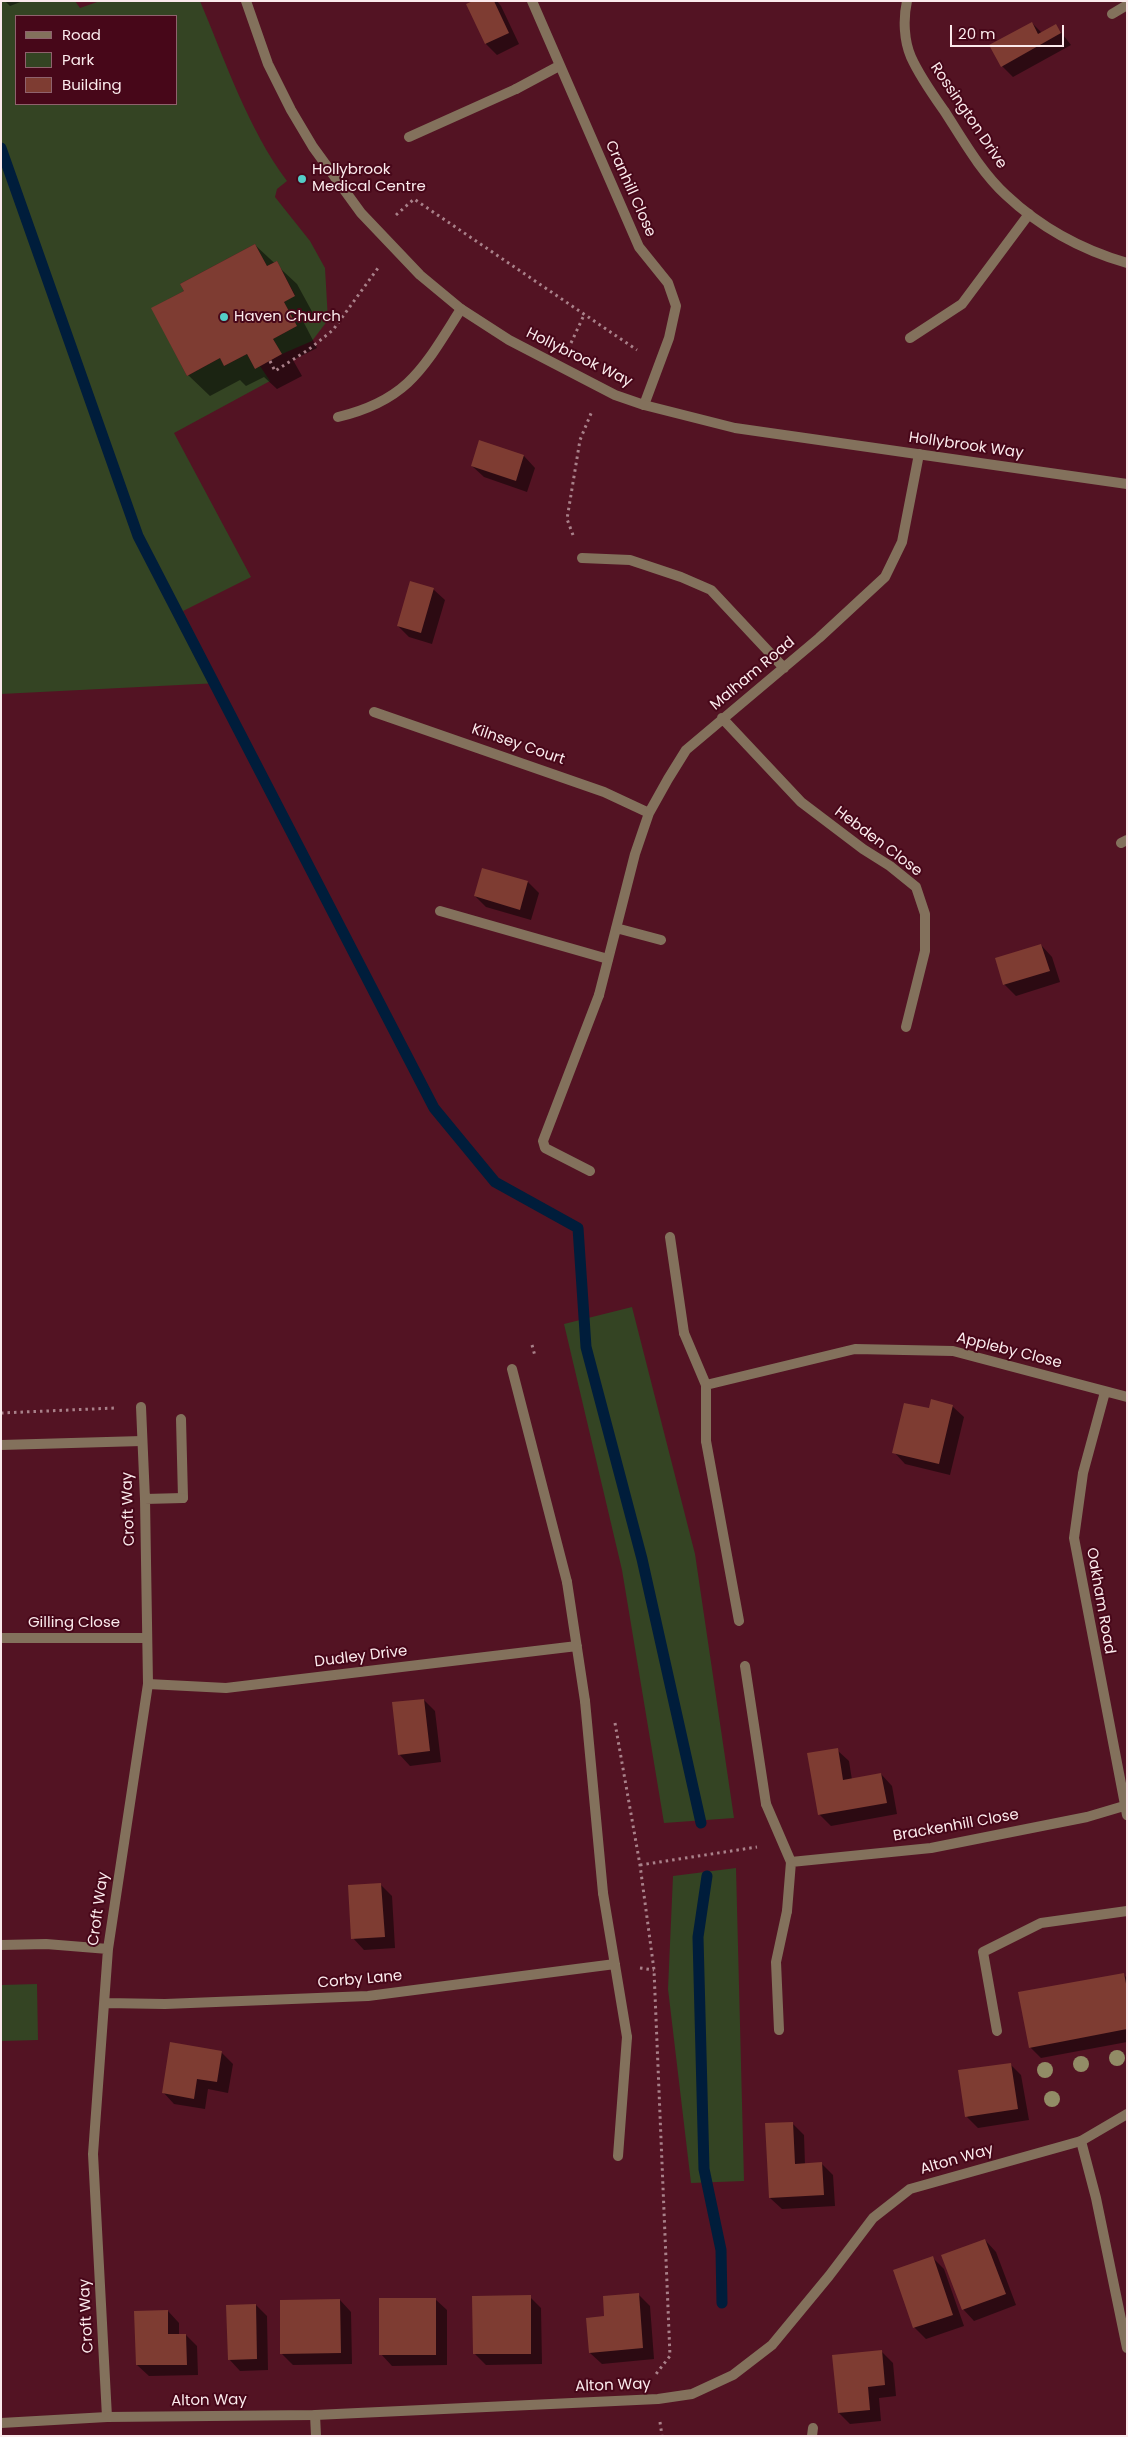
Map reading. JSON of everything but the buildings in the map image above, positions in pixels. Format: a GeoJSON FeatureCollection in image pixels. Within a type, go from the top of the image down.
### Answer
{"type":"FeatureCollection","features":[{"type":"Feature","properties":{"kind":"street","name":"Hollybrook Way"},"geometry":{"type":"LineString","coordinates":[[246,1],[268,64],[291,110],[337,181],[394,249],[461,309],[509,340],[602,388],[644,405],[735,428],[1127,484]]}},
{"type":"Feature","properties":{"kind":"street","name":"Cranhill Close"},"geometry":{"type":"LineString","coordinates":[[532,1],[639,247],[668,282],[676,306],[669,338],[644,405]]}},
{"type":"Feature","properties":{"kind":"street","name":"Rossington Drive"},"geometry":{"type":"LineString","coordinates":[[905,2],[904,22],[911,56],[922,78],[972,154],[1004,194],[1048,228],[1074,243],[1127,263]]}},
{"type":"Feature","properties":{"kind":"street"},"geometry":{"type":"LineString","coordinates":[[1112,14],[1127,5]]}},
{"type":"Feature","properties":{"kind":"street"},"geometry":{"type":"LineString","coordinates":[[408,137],[516,89],[559,66]]}},
{"type":"Feature","properties":{"kind":"street"},"geometry":{"type":"LineString","coordinates":[[910,338],[962,304],[1029,214]]}},
{"type":"Feature","properties":{"kind":"street"},"geometry":{"type":"LineString","coordinates":[[338,417],[360,412],[397,393],[423,369],[461,309]]}},
{"type":"Feature","properties":{"kind":"street","name":"Malham Road"},"geometry":{"type":"LineString","coordinates":[[590,1171],[545,1148],[543,1141],[599,995],[635,854],[648,813],[686,750],[784,668],[885,577],[902,542],[919,454]]}},
{"type":"Feature","properties":{"kind":"street"},"geometry":{"type":"LineString","coordinates":[[582,558],[630,560],[681,577],[711,590],[784,668]]}},
{"type":"Feature","properties":{"kind":"street","name":"Kilnsey Court"},"geometry":{"type":"LineString","coordinates":[[374,712],[604,792],[648,813]]}},
{"type":"Feature","properties":{"kind":"street","name":"Hebden Close"},"geometry":{"type":"LineString","coordinates":[[722,718],[801,802],[916,887],[925,914],[925,951],[906,1027]]}},
{"type":"Feature","properties":{"kind":"street"},"geometry":{"type":"LineString","coordinates":[[440,911],[608,959]]}},
{"type":"Feature","properties":{"kind":"street"},"geometry":{"type":"LineString","coordinates":[[616,928],[661,940]]}},
{"type":"Feature","properties":{"kind":"street"},"geometry":{"type":"LineString","coordinates":[[670,1237],[684,1333],[706,1385],[706,1441],[739,1621]]}},
{"type":"Feature","properties":{"kind":"street","name":"Appleby Close"},"geometry":{"type":"LineString","coordinates":[[706,1385],[855,1349],[953,1351],[1127,1397]]}},
{"type":"Feature","properties":{"kind":"street"},"geometry":{"type":"LineString","coordinates":[[512,1368],[567,1582],[585,1701],[603,1893],[627,2037],[618,2156]]}},
{"type":"Feature","properties":{"kind":"street","name":"Oakham Road"},"geometry":{"type":"LineString","coordinates":[[1104,1392],[1083,1473],[1074,1538],[1125,1811]]}},
{"type":"Feature","properties":{"kind":"street","name":"Croft Way"},"geometry":{"type":"LineString","coordinates":[[107,2418],[93,2154],[98,2062],[105,2003],[108,1949],[148,1684],[145,1499],[140,1407]]}},
{"type":"Feature","properties":{"kind":"street"},"geometry":{"type":"LineString","coordinates":[[145,1499],[183,1498],[181,1419]]}},
{"type":"Feature","properties":{"kind":"street"},"geometry":{"type":"LineString","coordinates":[[1,1445],[142,1441]]}},
{"type":"Feature","properties":{"kind":"street","name":"Gilling Close"},"geometry":{"type":"LineString","coordinates":[[1,1638],[147,1638]]}},
{"type":"Feature","properties":{"kind":"street","name":"Dudley Drive"},"geometry":{"type":"LineString","coordinates":[[148,1684],[226,1688],[577,1646]]}},
{"type":"Feature","properties":{"kind":"street"},"geometry":{"type":"LineString","coordinates":[[745,1666],[766,1804],[785,1843],[790,1862],[787,1910],[776,1962],[779,2030]]}},
{"type":"Feature","properties":{"kind":"street","name":"Brackenhill Close"},"geometry":{"type":"LineString","coordinates":[[790,1862],[931,1848],[1125,1811]]}},
{"type":"Feature","properties":{"kind":"street"},"geometry":{"type":"LineString","coordinates":[[997,2031],[983,1952],[1041,1923],[1127,1911]]}},
{"type":"Feature","properties":{"kind":"street"},"geometry":{"type":"LineString","coordinates":[[1,1945],[46,1944],[108,1949]]}},
{"type":"Feature","properties":{"kind":"street","name":"Corby Lane"},"geometry":{"type":"LineString","coordinates":[[105,2003],[165,2004],[368,1996],[615,1964]]}},
{"type":"Feature","properties":{"kind":"street","name":"Alton Way"},"geometry":{"type":"LineString","coordinates":[[1,2423],[107,2418],[315,2415],[658,2399],[692,2394],[733,2375],[772,2345],[829,2276],[872,2218],[910,2189],[1081,2141],[1127,2114]]}},
{"type":"Feature","properties":{"kind":"street"},"geometry":{"type":"LineString","coordinates":[[1081,2141],[1096,2198],[1126,2342]]}},
{"type":"Feature","properties":{"kind":"street"},"geometry":{"type":"LineString","coordinates":[[315,2415],[316,2436]]}},
{"type":"Feature","properties":{"kind":"path"},"geometry":{"type":"LineString","coordinates":[[377,231],[414,199],[658,365]]}},
{"type":"Feature","properties":{"kind":"path"},"geometry":{"type":"LineString","coordinates":[[270,361],[275,371],[308,350],[333,330],[394,249]]}},
{"type":"Feature","properties":{"kind":"path"},"geometry":{"type":"LineString","coordinates":[[559,366],[584,315]]}},
{"type":"Feature","properties":{"kind":"path"},"geometry":{"type":"LineString","coordinates":[[582,558],[567,519],[580,440],[602,388]]}},
{"type":"Feature","properties":{"kind":"path"},"geometry":{"type":"LineString","coordinates":[[1,1413],[140,1407]]}},
{"type":"Feature","properties":{"kind":"path"},"geometry":{"type":"LineString","coordinates":[[640,1865],[785,1843]]}},
{"type":"Feature","properties":{"kind":"green space"},"geometry":{"type":"Polygon","coordinates":[[[1,1],[75,1],[80,8],[100,1],[200,1],[249,117],[273,161],[287,181],[277,189],[275,197],[310,241],[325,268],[328,320],[312,341],[282,354],[273,339],[297,326],[284,302],[295,295],[277,261],[267,266],[255,244],[180,284],[184,291],[152,308],[187,376],[220,358],[224,366],[247,354],[255,369],[260,366],[270,381],[174,433],[251,577],[183,611],[219,683],[1,694],[1,1]]]}},
{"type":"Feature","properties":{"kind":"green space"},"geometry":{"type":"Polygon","coordinates":[[[632,1307],[695,1554],[734,1818],[664,1823],[622,1570],[564,1324],[632,1307]]]}},
{"type":"Feature","properties":{"kind":"green space"},"geometry":{"type":"Polygon","coordinates":[[[736,1868],[744,2181],[691,2183],[668,1989],[673,1876],[736,1868]]]}},
{"type":"Feature","properties":{"kind":"green space"},"geometry":{"type":"Polygon","coordinates":[[[37,1984],[38,2040],[1,2041],[1,1985],[37,1984]]]}},
{"type":"Feature","properties":{"kind":"waterway"},"geometry":{"type":"LineString","coordinates":[[1,148],[138,536],[434,1108],[495,1182],[578,1228],[586,1347],[642,1559],[701,1823]]}},
{"type":"Feature","properties":{"kind":"waterway"},"geometry":{"type":"LineString","coordinates":[[707,1876],[698,1937],[704,2169],[721,2250],[722,2303]]}},
{"type":"Feature","properties":{"kind":"place","name":"Hollybrook Medical Centre"},"geometry":{"type":"Point","coordinates":[302,179]}},
{"type":"Feature","properties":{"kind":"place","name":"Haven Church"},"geometry":{"type":"Point","coordinates":[224,317]}}]}
